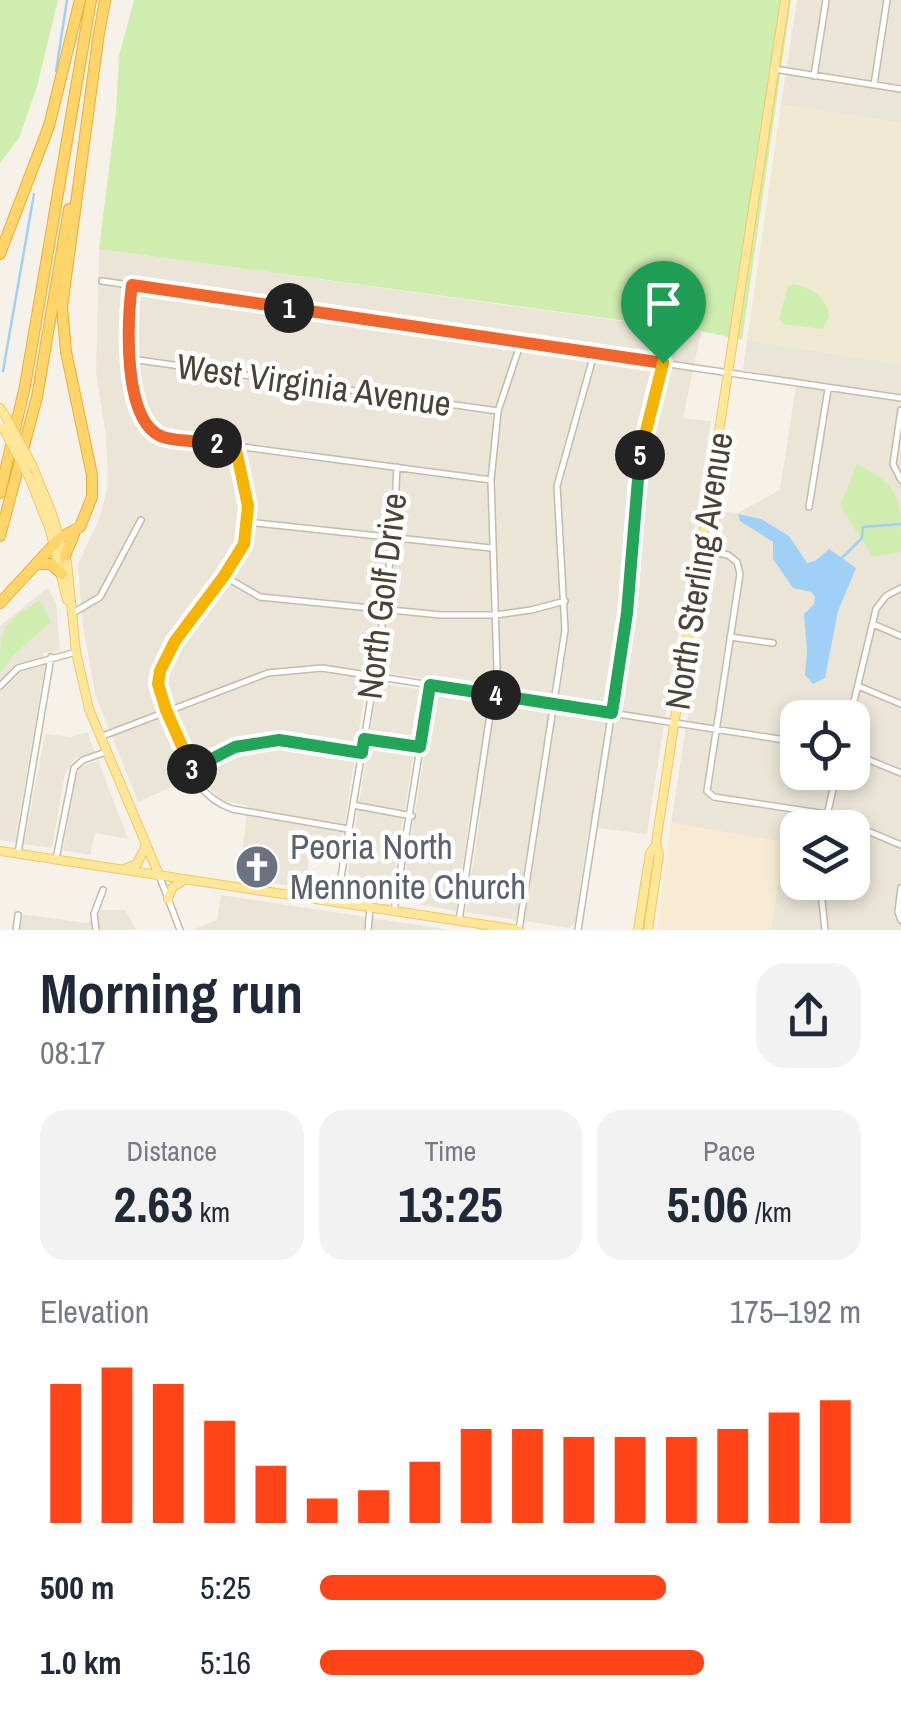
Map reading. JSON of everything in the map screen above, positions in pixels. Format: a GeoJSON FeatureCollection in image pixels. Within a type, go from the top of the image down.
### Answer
{"type":"FeatureCollection","features":[{"type":"Feature","properties":{"kind":"highway"},"geometry":{"type":"LineString","coordinates":[[0,254],[46,133],[80,0]]}},
{"type":"Feature","properties":{"kind":"highway"},"geometry":{"type":"LineString","coordinates":[[0,494],[25,386],[92,0]]}},
{"type":"Feature","properties":{"kind":"highway"},"geometry":{"type":"LineString","coordinates":[[65,556],[89,510],[93,478],[66,352],[62,304],[104,0]]}},
{"type":"Feature","properties":{"kind":"highway"},"geometry":{"type":"LineString","coordinates":[[0,536],[36,398],[98,40]]}},
{"type":"Feature","properties":{"kind":"highway"},"geometry":{"type":"LineString","coordinates":[[0,603],[57,542],[76,531]]}},
{"type":"Feature","properties":{"kind":"highway"},"geometry":{"type":"LineString","coordinates":[[36,564],[51,564],[62,574]]}},
{"type":"Feature","properties":{"kind":"main road","name":"North Sterling Avenue"},"geometry":{"type":"LineString","coordinates":[[643,929],[650,853],[656,845],[785,0]]}},
{"type":"Feature","properties":{"kind":"main road"},"geometry":{"type":"LineString","coordinates":[[0,408],[65,556],[76,652],[89,709],[159,875]]}},
{"type":"Feature","properties":{"kind":"main road"},"geometry":{"type":"LineString","coordinates":[[3,422],[32,465],[57,542],[71,614]]}},
{"type":"Feature","properties":{"kind":"main road"},"geometry":{"type":"LineString","coordinates":[[124,869],[137,864],[146,845]]}},
{"type":"Feature","properties":{"kind":"main road"},"geometry":{"type":"LineString","coordinates":[[0,851],[519,930]]}},
{"type":"Feature","properties":{"kind":"main road"},"geometry":{"type":"LineString","coordinates":[[168,898],[174,886],[186,879]]}},
{"type":"Feature","properties":{"kind":"street"},"geometry":{"type":"LineString","coordinates":[[814,76],[826,0]]}},
{"type":"Feature","properties":{"kind":"street"},"geometry":{"type":"LineString","coordinates":[[874,85],[887,0]]}},
{"type":"Feature","properties":{"kind":"street"},"geometry":{"type":"LineString","coordinates":[[774,69],[901,89]]}},
{"type":"Feature","properties":{"kind":"street"},"geometry":{"type":"LineString","coordinates":[[102,280],[901,398]]}},
{"type":"Feature","properties":{"kind":"street"},"geometry":{"type":"LineString","coordinates":[[132,285],[128,318],[138,414],[160,436],[490,480]]}},
{"type":"Feature","properties":{"kind":"street"},"geometry":{"type":"LineString","coordinates":[[459,920],[498,657],[490,480],[498,411],[521,342]]}},
{"type":"Feature","properties":{"kind":"street"},"geometry":{"type":"LineString","coordinates":[[519,930],[564,630],[557,486],[594,354]]}},
{"type":"Feature","properties":{"kind":"street","name":"West Virginia Avenue"},"geometry":{"type":"LineString","coordinates":[[131,359],[498,411]]}},
{"type":"Feature","properties":{"kind":"street"},"geometry":{"type":"LineString","coordinates":[[578,930],[627,613],[637,466],[663,363]]}},
{"type":"Feature","properties":{"kind":"street"},"geometry":{"type":"LineString","coordinates":[[810,507],[828,388]]}},
{"type":"Feature","properties":{"kind":"street"},"geometry":{"type":"LineString","coordinates":[[901,410],[893,464],[901,480]]}},
{"type":"Feature","properties":{"kind":"street"},"geometry":{"type":"LineString","coordinates":[[235,445],[248,506],[244,544],[164,658],[158,684],[190,770],[208,796],[224,806],[348,829]]}},
{"type":"Feature","properties":{"kind":"street","name":"North Golf Drive"},"geometry":{"type":"LineString","coordinates":[[337,903],[385,609],[398,467]]}},
{"type":"Feature","properties":{"kind":"street"},"geometry":{"type":"LineString","coordinates":[[71,614],[100,596],[141,520]]}},
{"type":"Feature","properties":{"kind":"street"},"geometry":{"type":"LineString","coordinates":[[248,522],[491,548]]}},
{"type":"Feature","properties":{"kind":"street"},"geometry":{"type":"LineString","coordinates":[[702,550],[728,555],[738,562],[740,574],[707,791],[714,797],[800,810]]}},
{"type":"Feature","properties":{"kind":"street"},"geometry":{"type":"LineString","coordinates":[[224,576],[260,597],[441,615],[496,615],[565,601]]}},
{"type":"Feature","properties":{"kind":"street"},"geometry":{"type":"LineString","coordinates":[[854,700],[876,608],[886,596],[901,588]]}},
{"type":"Feature","properties":{"kind":"street"},"geometry":{"type":"LineString","coordinates":[[873,624],[901,636]]}},
{"type":"Feature","properties":{"kind":"street"},"geometry":{"type":"LineString","coordinates":[[730,637],[773,643]]}},
{"type":"Feature","properties":{"kind":"street"},"geometry":{"type":"LineString","coordinates":[[0,686],[18,668],[76,652]]}},
{"type":"Feature","properties":{"kind":"street"},"geometry":{"type":"LineString","coordinates":[[18,854],[51,657]]}},
{"type":"Feature","properties":{"kind":"street"},"geometry":{"type":"LineString","coordinates":[[100,737],[268,673],[322,668],[780,739]]}},
{"type":"Feature","properties":{"kind":"street"},"geometry":{"type":"LineString","coordinates":[[394,911],[430,685]]}},
{"type":"Feature","properties":{"kind":"street"},"geometry":{"type":"LineString","coordinates":[[858,686],[901,704]]}},
{"type":"Feature","properties":{"kind":"street"},"geometry":{"type":"LineString","coordinates":[[364,739],[420,747]]}},
{"type":"Feature","properties":{"kind":"street"},"geometry":{"type":"LineString","coordinates":[[190,770],[235,747],[279,740],[362,753]]}},
{"type":"Feature","properties":{"kind":"street"},"geometry":{"type":"LineString","coordinates":[[56,859],[74,768],[83,760],[106,752]]}},
{"type":"Feature","properties":{"kind":"street"},"geometry":{"type":"LineString","coordinates":[[870,760],[901,772]]}},
{"type":"Feature","properties":{"kind":"street"},"geometry":{"type":"LineString","coordinates":[[353,804],[412,816]]}},
{"type":"Feature","properties":{"kind":"street"},"geometry":{"type":"LineString","coordinates":[[870,831],[901,844]]}},
{"type":"Feature","properties":{"kind":"street"},"geometry":{"type":"LineString","coordinates":[[159,875],[180,930]]}},
{"type":"Feature","properties":{"kind":"street"},"geometry":{"type":"LineString","coordinates":[[901,888],[901,920]]}},
{"type":"Feature","properties":{"kind":"street"},"geometry":{"type":"LineString","coordinates":[[96,930],[94,914],[103,890]]}},
{"type":"Feature","properties":{"kind":"street"},"geometry":{"type":"LineString","coordinates":[[822,900],[825,930]]}},
{"type":"Feature","properties":{"kind":"street"},"geometry":{"type":"LineString","coordinates":[[368,930],[370,908]]}},
{"type":"Feature","properties":{"kind":"street"},"geometry":{"type":"LineString","coordinates":[[16,930],[18,915]]}},
{"type":"Feature","properties":{"kind":"shaded area"},"geometry":{"type":"Polygon","coordinates":[[[797,0],[901,0],[901,123],[781,105],[797,0]]]}},
{"type":"Feature","properties":{"kind":"shaded area"},"geometry":{"type":"Polygon","coordinates":[[[781,105],[901,123],[901,364],[747,340],[781,105]]]}},
{"type":"Feature","properties":{"kind":"shaded area"},"geometry":{"type":"Polygon","coordinates":[[[99,249],[701,332],[683,418],[711,421],[647,834],[589,827],[575,923],[570,928],[466,912],[481,810],[471,808],[456,911],[401,901],[436,680],[368,670],[339,862],[309,858],[305,888],[239,878],[248,806],[220,800],[198,775],[138,802],[95,694],[83,626],[78,564],[99,520],[108,485],[106,435],[96,372],[99,249]]]}},
{"type":"Feature","properties":{"kind":"shaded area"},"geometry":{"type":"Polygon","coordinates":[[[747,340],[901,364],[901,930],[771,930],[780,869],[780,900],[870,900],[870,810],[780,810],[780,841],[671,823],[720,511],[738,513],[780,490],[797,379],[743,370],[747,340]]]}},
{"type":"Feature","properties":{"kind":"shaded area"},"geometry":{"type":"Polygon","coordinates":[[[47,588],[56,603],[60,651],[42,653],[45,665],[15,842],[0,840],[0,626],[47,588]]]}},
{"type":"Feature","properties":{"kind":"shaded area"},"geometry":{"type":"Polygon","coordinates":[[[378,683],[424,690],[390,900],[345,893],[378,683]]]}},
{"type":"Feature","properties":{"kind":"shaded area"},"geometry":{"type":"Polygon","coordinates":[[[87,732],[95,752],[75,758],[65,773],[52,848],[24,844],[45,734],[71,737],[87,732]]]}},
{"type":"Feature","properties":{"kind":"shaded area"},"geometry":{"type":"Polygon","coordinates":[[[98,760],[128,839],[95,833],[90,855],[63,850],[77,773],[98,760]]]}},
{"type":"Feature","properties":{"kind":"shaded area"},"geometry":{"type":"Polygon","coordinates":[[[671,823],[780,841],[771,930],[657,930],[671,823]]]}},
{"type":"Feature","properties":{"kind":"shaded area"},"geometry":{"type":"Polygon","coordinates":[[[221,895],[451,930],[192,930],[217,920],[221,895]]]}},
{"type":"Feature","properties":{"kind":"shaded area"},"geometry":{"type":"Polygon","coordinates":[[[102,910],[125,910],[136,930],[16,930],[20,914],[87,923],[102,910]]]}},
{"type":"Feature","properties":{"kind":"green space"},"geometry":{"type":"Polygon","coordinates":[[[0,0],[58,0],[37,87],[19,138],[0,163],[0,0]]]}},
{"type":"Feature","properties":{"kind":"green space"},"geometry":{"type":"Polygon","coordinates":[[[134,0],[791,0],[742,340],[701,331],[99,249],[119,56],[134,0]]]}},
{"type":"Feature","properties":{"kind":"green space"},"geometry":{"type":"Polygon","coordinates":[[[794,284],[822,299],[829,317],[823,329],[783,324],[779,319],[788,286],[794,284]]]}},
{"type":"Feature","properties":{"kind":"green space"},"geometry":{"type":"Polygon","coordinates":[[[857,464],[882,480],[896,496],[901,552],[873,557],[840,506],[857,464]]]}},
{"type":"Feature","properties":{"kind":"green space"},"geometry":{"type":"Polygon","coordinates":[[[40,600],[51,622],[11,657],[0,674],[5,629],[40,600]]]}},
{"type":"Feature","properties":{"kind":"water"},"geometry":{"type":"Polygon","coordinates":[[[738,514],[761,519],[789,536],[807,563],[829,549],[856,568],[838,611],[825,678],[813,684],[805,675],[804,614],[815,597],[811,592],[793,588],[773,559],[773,542],[740,521],[738,514]]]}},
{"type":"Feature","properties":{"kind":"waterway"},"geometry":{"type":"LineString","coordinates":[[56,71],[67,0]]}},
{"type":"Feature","properties":{"kind":"waterway"},"geometry":{"type":"LineString","coordinates":[[3,371],[34,194]]}},
{"type":"Feature","properties":{"kind":"waterway"},"geometry":{"type":"LineString","coordinates":[[842,558],[862,538],[863,527],[901,524]]}},
{"type":"Feature","properties":{"kind":"place","name":"Peoria North Mennonite Church"},"geometry":{"type":"Point","coordinates":[257,867]}},
{"type":"Feature","properties":{"kind":"route"},"geometry":{"type":"LineString","coordinates":[[132,285],[663,363],[637,466],[627,613],[612,713],[430,685],[420,747],[364,739],[362,753],[279,740],[235,747],[190,770],[158,684],[160,671],[175,641],[244,544],[248,506],[235,445],[160,436],[138,414],[128,341],[132,285]]}}]}
